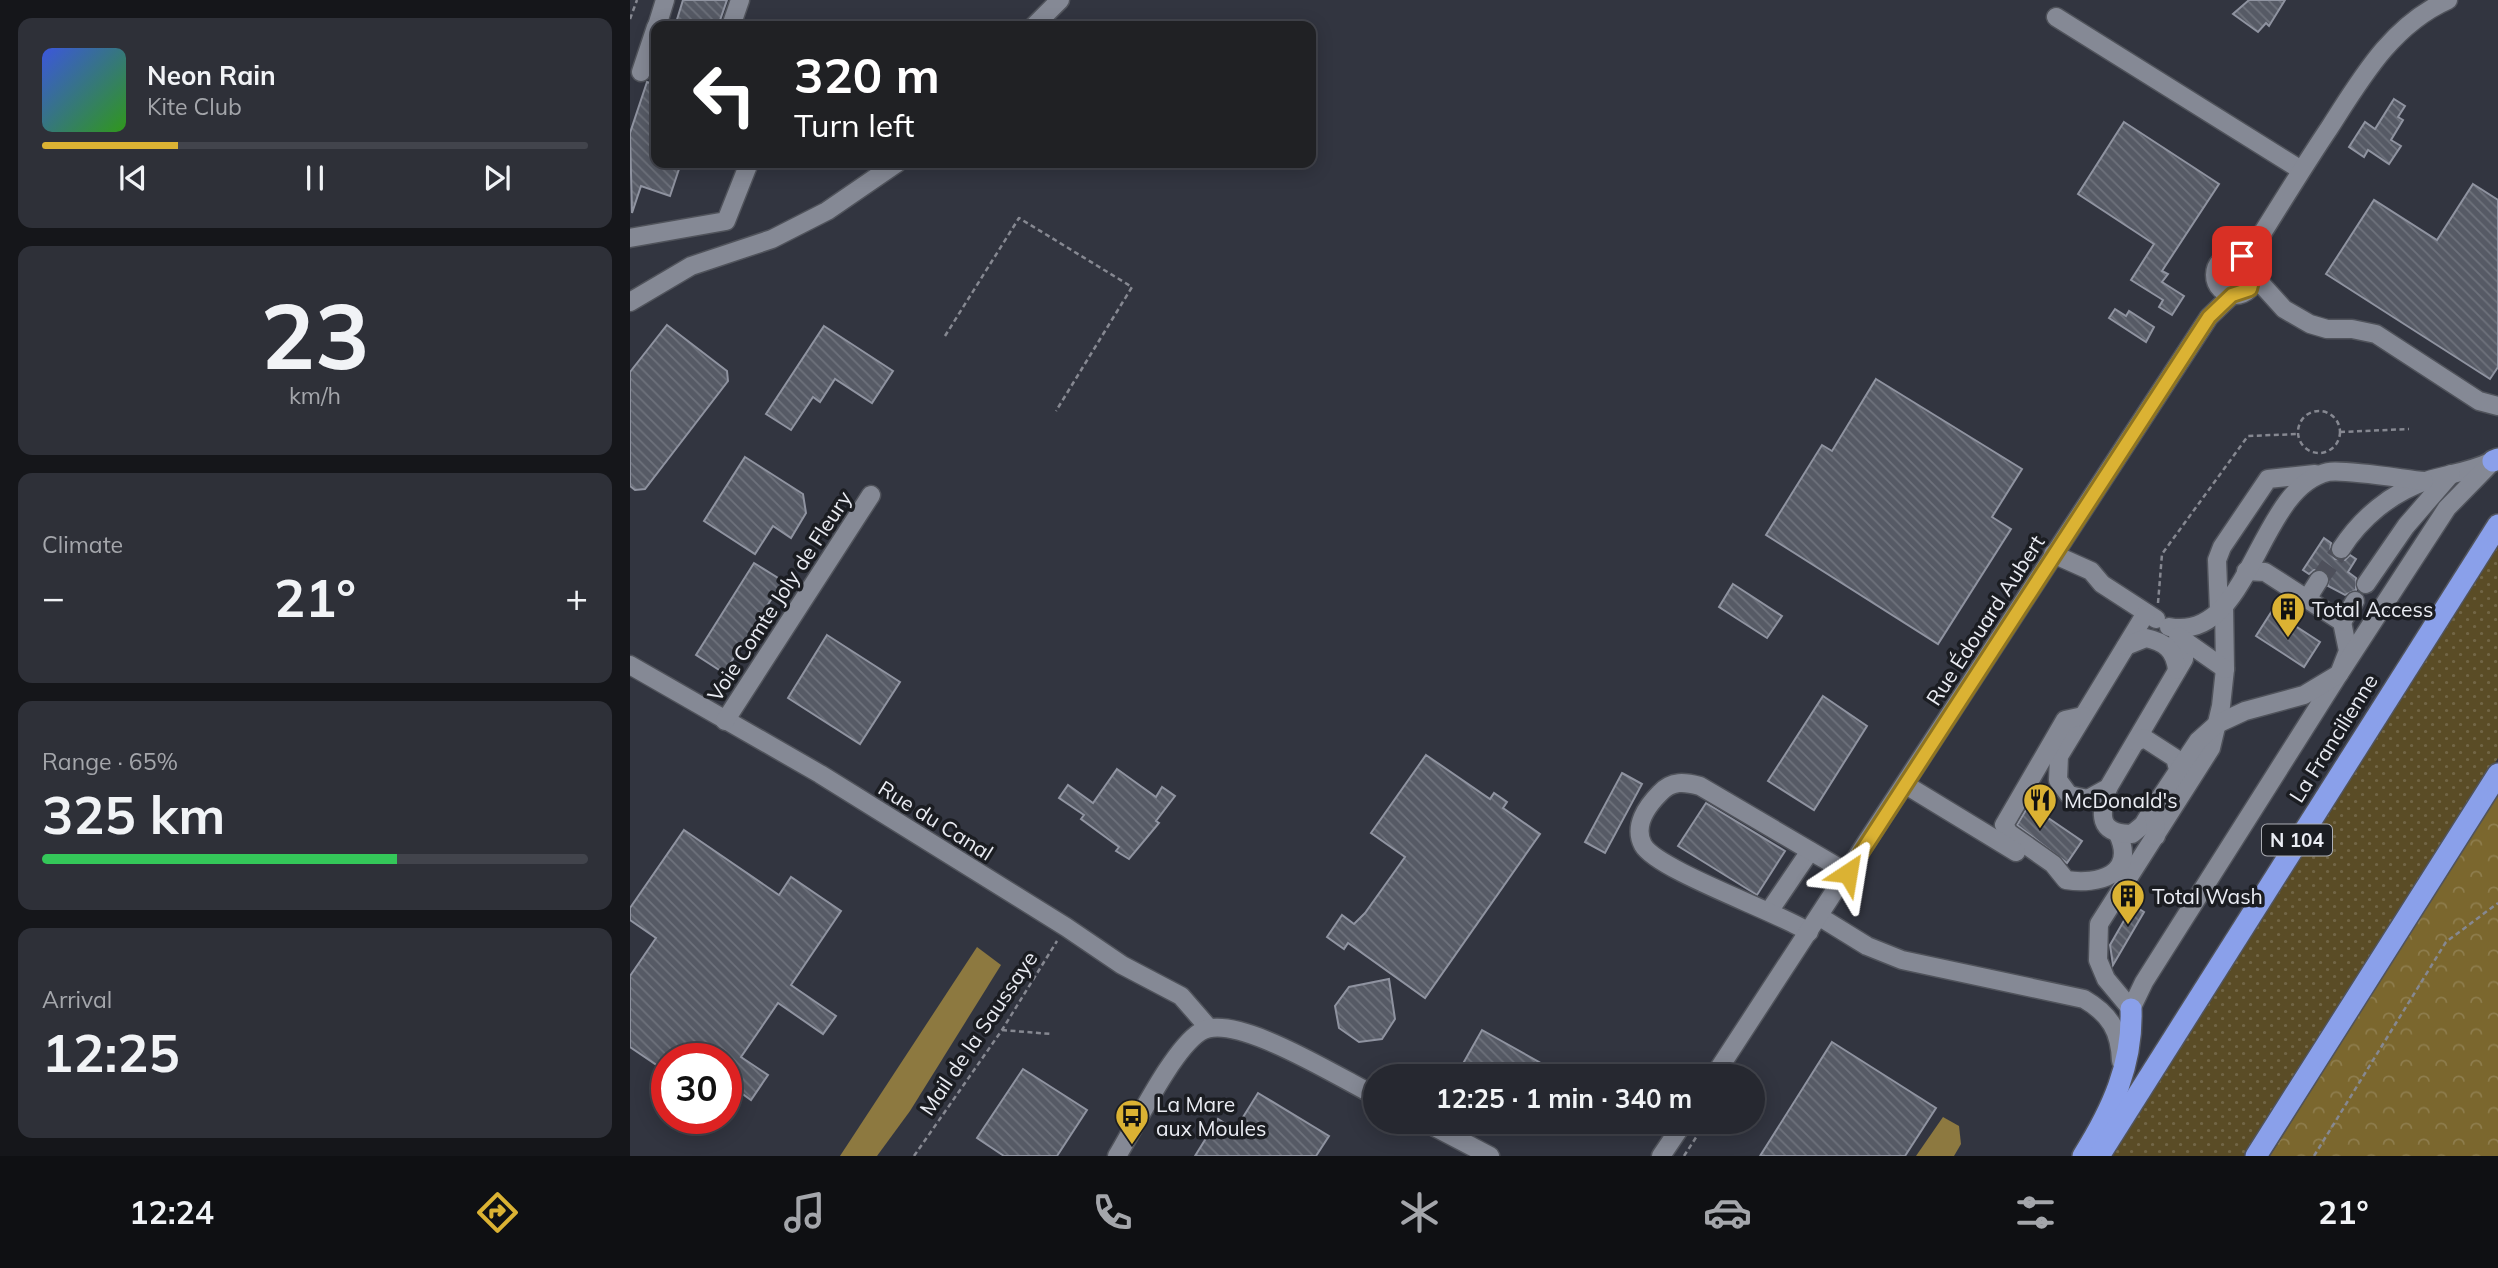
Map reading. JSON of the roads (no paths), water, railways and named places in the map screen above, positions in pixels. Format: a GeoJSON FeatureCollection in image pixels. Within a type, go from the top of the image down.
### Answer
{"type":"FeatureCollection","features":[{"type":"Feature","properties":{"kind":"highway","name":"La Francilienne"},"geometry":{"type":"LineString","coordinates":[[2099,1156],[2498,525]]}},
{"type":"Feature","properties":{"kind":"highway"},"geometry":{"type":"LineString","coordinates":[[2256,1156],[2498,774]]}},
{"type":"Feature","properties":{"kind":"highway"},"geometry":{"type":"LineString","coordinates":[[2083,1156],[2108,1116],[2124,1067],[2132,1037],[2131,1009]]}},
{"type":"Feature","properties":{"kind":"street"},"geometry":{"type":"LineString","coordinates":[[658,21],[665,0]]}},
{"type":"Feature","properties":{"kind":"street"},"geometry":{"type":"LineString","coordinates":[[733,21],[740,0]]}},
{"type":"Feature","properties":{"kind":"street"},"geometry":{"type":"LineString","coordinates":[[1039,21],[1060,0]]}},
{"type":"Feature","properties":{"kind":"street"},"geometry":{"type":"LineString","coordinates":[[2258,240],[2255,274],[2245,293],[2232,295],[2217,284],[2215,271],[2222,259],[2242,256],[2258,240],[2372,62],[2398,33],[2429,9],[2448,0]]}},
{"type":"Feature","properties":{"kind":"street"},"geometry":{"type":"LineString","coordinates":[[2056,17],[2301,170]]}},
{"type":"Feature","properties":{"kind":"street"},"geometry":{"type":"LineString","coordinates":[[641,72],[651,42]]}},
{"type":"Feature","properties":{"kind":"street"},"geometry":{"type":"LineString","coordinates":[[630,238],[726,221],[747,168]]}},
{"type":"Feature","properties":{"kind":"street"},"geometry":{"type":"LineString","coordinates":[[630,302],[691,267],[772,239],[827,211],[890,168]]}},
{"type":"Feature","properties":{"kind":"street"},"geometry":{"type":"LineString","coordinates":[[2242,256],[2284,309],[2310,324],[2327,329],[2352,329],[2376,334],[2479,401],[2498,406]]}},
{"type":"Feature","properties":{"kind":"street","name":"Rue Édouard Aubert"},"geometry":{"type":"LineString","coordinates":[[2209,317],[2217,284]]}},
{"type":"Feature","properties":{"kind":"street","name":"Rue Édouard Aubert"},"geometry":{"type":"LineString","coordinates":[[1722,1064],[2209,317],[2232,295]]}},
{"type":"Feature","properties":{"kind":"street"},"geometry":{"type":"LineString","coordinates":[[2341,549],[2356,525],[2385,503],[2424,481],[2496,460]]}},
{"type":"Feature","properties":{"kind":"street"},"geometry":{"type":"LineString","coordinates":[[2424,481],[2329,472],[2268,479],[2222,547],[2217,560],[2225,669],[2211,748],[2099,924],[2096,937],[2098,960],[2106,979],[2131,1009],[2144,982],[2447,508],[2496,460]]}},
{"type":"Feature","properties":{"kind":"street"},"geometry":{"type":"LineString","coordinates":[[2157,620],[2185,631],[2204,625],[2221,608],[2298,487],[2329,472]]}},
{"type":"Feature","properties":{"kind":"street"},"geometry":{"type":"LineString","coordinates":[[2366,584],[2406,526],[2451,474]]}},
{"type":"Feature","properties":{"kind":"street","name":"Voie Comte Joly de Fleury"},"geometry":{"type":"LineString","coordinates":[[725,721],[871,495]]}},
{"type":"Feature","properties":{"kind":"street"},"geometry":{"type":"LineString","coordinates":[[2053,554],[2091,571],[2102,584],[2225,669]]}},
{"type":"Feature","properties":{"kind":"street"},"geometry":{"type":"LineString","coordinates":[[2246,571],[2265,572],[2342,622]]}},
{"type":"Feature","properties":{"kind":"street"},"geometry":{"type":"LineString","coordinates":[[2307,600],[2319,580]]}},
{"type":"Feature","properties":{"kind":"street"},"geometry":{"type":"LineString","coordinates":[[2184,640],[2184,659],[2108,788],[2100,812],[2106,827],[2118,834],[2132,835],[2143,825],[2183,762],[2217,724],[2245,711],[2304,695],[2339,674],[2348,651],[2342,622],[2355,601]]}},
{"type":"Feature","properties":{"kind":"street"},"geometry":{"type":"LineString","coordinates":[[2108,788],[2088,799],[2069,795],[2058,780],[2059,756],[2126,646],[2157,620]]}},
{"type":"Feature","properties":{"kind":"street"},"geometry":{"type":"LineString","coordinates":[[2126,646],[2146,638],[2167,645],[2176,659],[2177,670]]}},
{"type":"Feature","properties":{"kind":"street","name":"Rue du Canal"},"geometry":{"type":"LineString","coordinates":[[630,665],[820,774],[1066,926],[1122,965],[1181,996],[1213,1027]]}},
{"type":"Feature","properties":{"kind":"street"},"geometry":{"type":"LineString","coordinates":[[2083,716],[2065,720],[2004,825],[2009,832],[2053,864],[2066,880],[2093,883],[2106,880],[2116,868],[2123,852],[2118,834]]}},
{"type":"Feature","properties":{"kind":"street"},"geometry":{"type":"LineString","coordinates":[[2148,720],[2149,730],[2180,753],[2183,762]]}},
{"type":"Feature","properties":{"kind":"street"},"geometry":{"type":"LineString","coordinates":[[2136,742],[2144,738],[2183,762]]}},
{"type":"Feature","properties":{"kind":"street"},"geometry":{"type":"LineString","coordinates":[[1810,932],[1770,910],[1743,902],[1650,853],[1640,836],[1640,824],[1647,807],[1663,789],[1673,784],[1684,782],[1700,786],[1848,873]]}},
{"type":"Feature","properties":{"kind":"street"},"geometry":{"type":"LineString","coordinates":[[1906,785],[2016,852]]}},
{"type":"Feature","properties":{"kind":"street"},"geometry":{"type":"LineString","coordinates":[[2154,807],[2156,836]]}},
{"type":"Feature","properties":{"kind":"street"},"geometry":{"type":"LineString","coordinates":[[1770,910],[1810,851]]}},
{"type":"Feature","properties":{"kind":"street"},"geometry":{"type":"LineString","coordinates":[[2116,868],[2122,887]]}},
{"type":"Feature","properties":{"kind":"street"},"geometry":{"type":"LineString","coordinates":[[2093,883],[2105,899],[2108,910]]}},
{"type":"Feature","properties":{"kind":"street"},"geometry":{"type":"LineString","coordinates":[[1820,916],[1867,946],[1902,960],[2084,999],[2103,1010],[2116,1028],[2124,1067]]}},
{"type":"Feature","properties":{"kind":"street"},"geometry":{"type":"LineString","coordinates":[[1116,1156],[1179,1053],[1198,1032],[1213,1027],[1241,1029],[1363,1089]]}},
{"type":"Feature","properties":{"kind":"street"},"geometry":{"type":"LineString","coordinates":[[1448,1134],[1490,1156]]}},
{"type":"Feature","properties":{"kind":"street"},"geometry":{"type":"LineString","coordinates":[[1661,1156],[1676,1134]]}},
{"type":"Feature","properties":{"kind":"tunnel"},"geometry":{"type":"LineString","coordinates":[[2319,580],[2341,549]]}},
{"type":"Feature","properties":{"kind":"place","name":"Total Access"},"geometry":{"type":"Point","coordinates":[2288,639]}},
{"type":"Feature","properties":{"kind":"place","name":"McDonald's"},"geometry":{"type":"Point","coordinates":[2040,830]}},
{"type":"Feature","properties":{"kind":"place","name":"Total Wash"},"geometry":{"type":"Point","coordinates":[2128,926]}},
{"type":"Feature","properties":{"kind":"place","name":"La Mare aux Moules"},"geometry":{"type":"Point","coordinates":[1132,1146]}}]}
